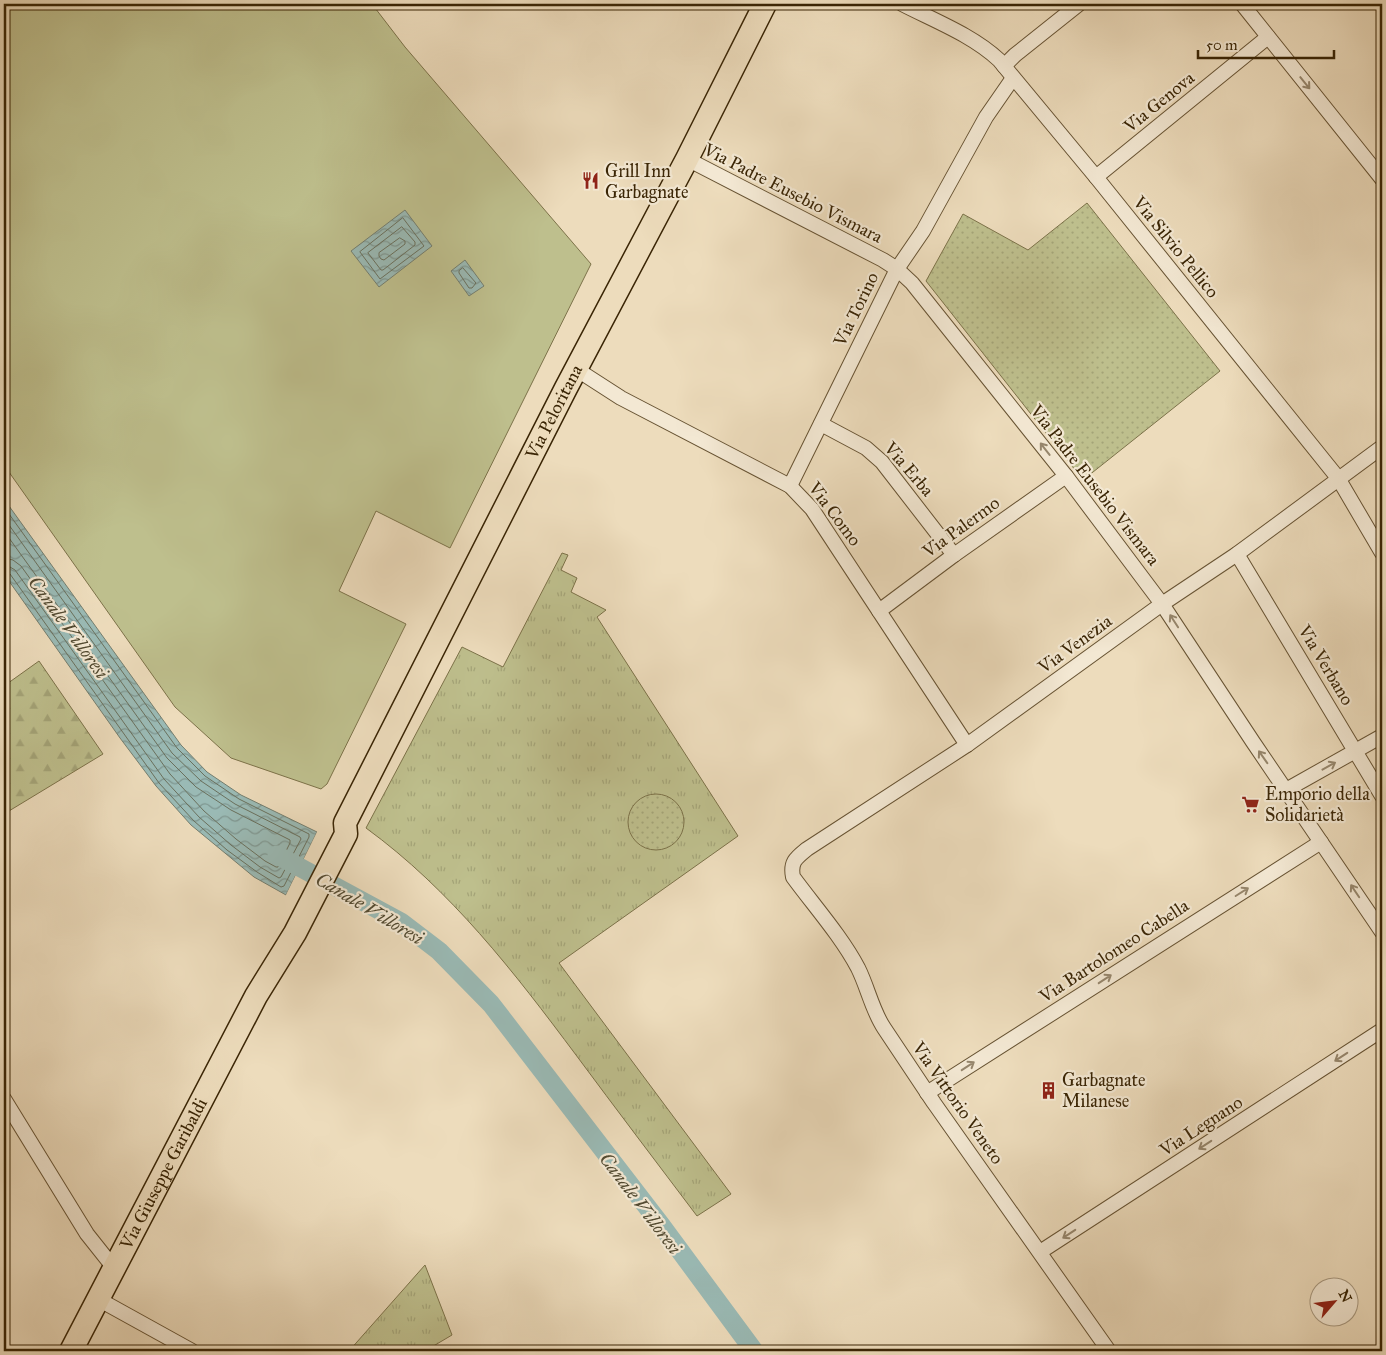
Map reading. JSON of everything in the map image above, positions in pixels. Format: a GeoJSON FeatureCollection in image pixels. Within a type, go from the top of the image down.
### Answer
{"type":"FeatureCollection","features":[{"type":"Feature","properties":{"kind":"main road","name":"Via Peloritana"},"geometry":{"type":"LineString","coordinates":[[299,912],[336,827],[345,823],[576,369],[687,159],[765,4]]}},
{"type":"Feature","properties":{"kind":"main road","name":"Via Giuseppe Garibaldi"},"geometry":{"type":"LineString","coordinates":[[71,1351],[299,912]]}},
{"type":"Feature","properties":{"kind":"street","name":"Via Silvio Pellico"},"geometry":{"type":"LineString","coordinates":[[902,4],[988,49],[1004,66],[1096,177],[1338,478],[1382,553]]}},
{"type":"Feature","properties":{"kind":"street"},"geometry":{"type":"LineString","coordinates":[[1004,66],[1079,4]]}},
{"type":"Feature","properties":{"kind":"street"},"geometry":{"type":"LineString","coordinates":[[1242,4],[1382,179]]}},
{"type":"Feature","properties":{"kind":"street","name":"Via Genova"},"geometry":{"type":"LineString","coordinates":[[1096,177],[1268,37]]}},
{"type":"Feature","properties":{"kind":"street","name":"Via Torino"},"geometry":{"type":"LineString","coordinates":[[790,486],[897,269],[922,232],[986,117],[1014,78]]}},
{"type":"Feature","properties":{"kind":"street","name":"Via Padre Eusebio Vismara"},"geometry":{"type":"LineString","coordinates":[[687,159],[883,260],[912,282],[1066,476],[1162,604],[1382,932]]}},
{"type":"Feature","properties":{"kind":"street","name":"Via Como"},"geometry":{"type":"LineString","coordinates":[[576,369],[621,398],[790,486],[812,509],[967,745]]}},
{"type":"Feature","properties":{"kind":"street","name":"Via Erba"},"geometry":{"type":"LineString","coordinates":[[822,424],[866,448],[882,462],[954,555]]}},
{"type":"Feature","properties":{"kind":"street","name":"Via Venezia"},"geometry":{"type":"LineString","coordinates":[[792,869],[793,862],[807,849],[967,745],[1162,604],[1237,554],[1382,447]]}},
{"type":"Feature","properties":{"kind":"street","name":"Via Palermo"},"geometry":{"type":"LineString","coordinates":[[879,611],[954,555],[1066,476]]}},
{"type":"Feature","properties":{"kind":"street","name":"Via Verbano"},"geometry":{"type":"LineString","coordinates":[[1237,554],[1382,796]]}},
{"type":"Feature","properties":{"kind":"street"},"geometry":{"type":"LineString","coordinates":[[1286,790],[1382,736]]}},
{"type":"Feature","properties":{"kind":"street","name":"Via Bartolomeo Cabella"},"geometry":{"type":"LineString","coordinates":[[927,1092],[1320,842]]}},
{"type":"Feature","properties":{"kind":"street","name":"Via Vittorio Veneto"},"geometry":{"type":"LineString","coordinates":[[792,869],[794,877],[857,967],[878,1019],[1109,1351]]}},
{"type":"Feature","properties":{"kind":"street","name":"Via Legnano"},"geometry":{"type":"LineString","coordinates":[[1040,1252],[1382,1030]]}},
{"type":"Feature","properties":{"kind":"street"},"geometry":{"type":"LineString","coordinates":[[4,1099],[87,1234],[114,1268]]}},
{"type":"Feature","properties":{"kind":"street"},"geometry":{"type":"LineString","coordinates":[[98,1298],[192,1351]]}},
{"type":"Feature","properties":{"kind":"green space"},"geometry":{"type":"Polygon","coordinates":[[[4,4],[372,4],[405,47],[591,264],[450,548],[376,511],[339,591],[406,624],[327,784],[321,789],[231,758],[175,707],[4,465],[4,4]]]}},
{"type":"Feature","properties":{"kind":"green space"},"geometry":{"type":"Polygon","coordinates":[[[1087,203],[1220,371],[1083,480],[926,281],[963,214],[1028,250],[1087,203]]]}},
{"type":"Feature","properties":{"kind":"green space"},"geometry":{"type":"Polygon","coordinates":[[[562,553],[568,555],[561,570],[577,578],[571,592],[606,610],[597,617],[738,836],[559,963],[731,1194],[697,1216],[505,963],[426,878],[366,828],[462,647],[503,667],[562,553]]]}},
{"type":"Feature","properties":{"kind":"green space"},"geometry":{"type":"Polygon","coordinates":[[[39,661],[103,754],[4,814],[4,686],[39,661]]]}},
{"type":"Feature","properties":{"kind":"green space"},"geometry":{"type":"Polygon","coordinates":[[[656,794],[667,796],[676,802],[682,811],[684,822],[682,833],[676,842],[667,848],[656,850],[645,848],[636,842],[630,833],[628,822],[630,811],[636,802],[645,796],[656,794]]]}},
{"type":"Feature","properties":{"kind":"green space"},"geometry":{"type":"Polygon","coordinates":[[[425,1265],[452,1335],[425,1351],[349,1351],[425,1265]]]}},
{"type":"Feature","properties":{"kind":"water"},"geometry":{"type":"Polygon","coordinates":[[[405,210],[432,246],[379,287],[351,251],[405,210]]]}},
{"type":"Feature","properties":{"kind":"water"},"geometry":{"type":"Polygon","coordinates":[[[465,260],[484,286],[469,296],[451,271],[465,260]]]}},
{"type":"Feature","properties":{"kind":"water"},"geometry":{"type":"Polygon","coordinates":[[[4,499],[181,745],[207,772],[241,795],[317,832],[286,895],[254,877],[191,825],[156,786],[120,738],[4,574],[4,499]]]}},
{"type":"Feature","properties":{"kind":"pier"},"geometry":{"type":"Polygon","coordinates":[[[318,830],[319,833],[288,896],[285,897],[318,830]]]}},
{"type":"Feature","properties":{"kind":"waterway","name":"Canale Villoresi"},"geometry":{"type":"LineString","coordinates":[[277,855],[401,922],[439,951],[491,1004],[661,1225],[754,1351]]}},
{"type":"Feature","properties":{"kind":"place","name":"Grill Inn Garbagnate"},"geometry":{"type":"Point","coordinates":[591,181]}},
{"type":"Feature","properties":{"kind":"place","name":"Emporio della Solidarietà"},"geometry":{"type":"Point","coordinates":[1251,804]}},
{"type":"Feature","properties":{"kind":"place","name":"Garbagnate Milanese"},"geometry":{"type":"Point","coordinates":[1048,1090]}}]}
